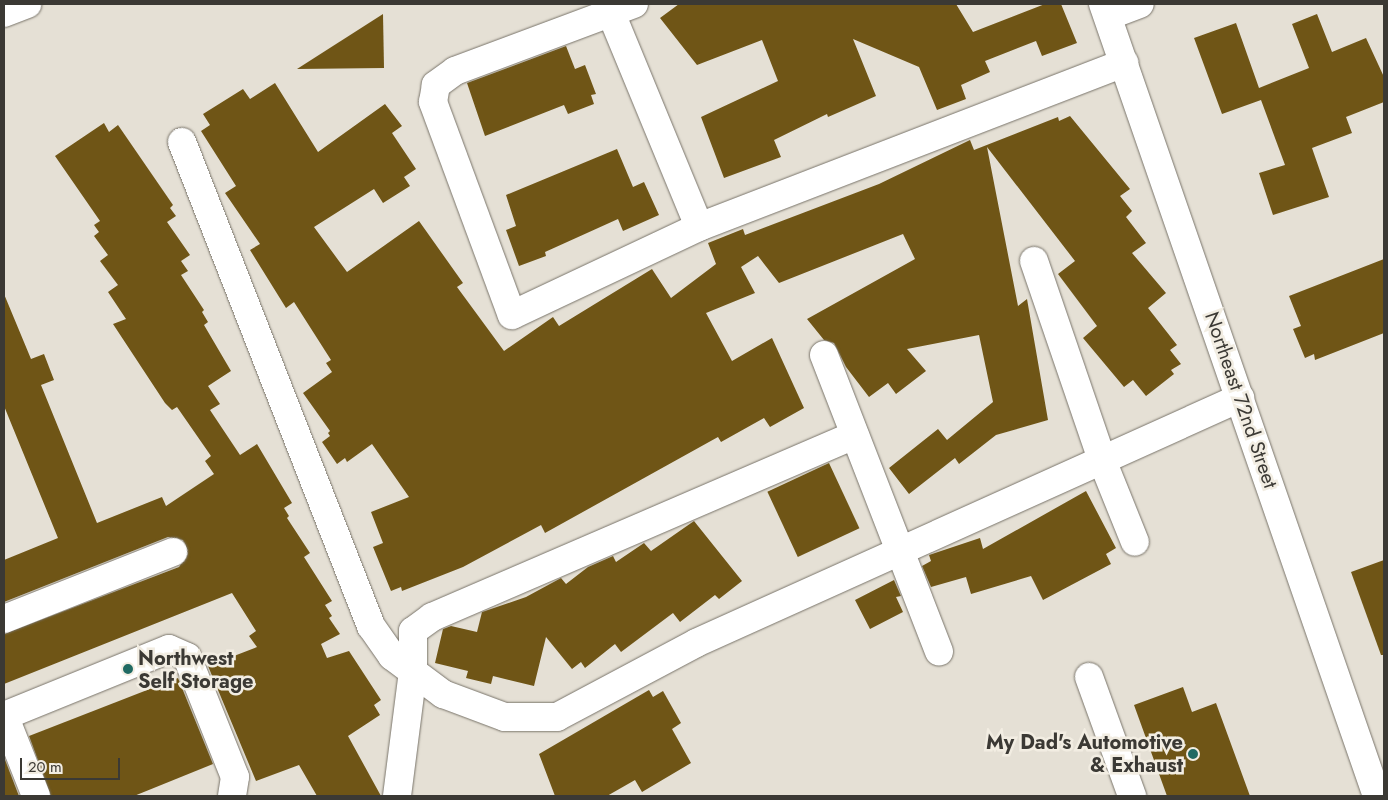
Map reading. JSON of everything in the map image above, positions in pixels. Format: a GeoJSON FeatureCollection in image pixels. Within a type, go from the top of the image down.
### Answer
{"type":"FeatureCollection","features":[{"type":"Feature","properties":{"kind":"street"},"geometry":{"type":"LineString","coordinates":[[4,13],[27,4]]}},
{"type":"Feature","properties":{"kind":"street"},"geometry":{"type":"LineString","coordinates":[[1106,10],[1140,4]]}},
{"type":"Feature","properties":{"kind":"street"},"geometry":{"type":"LineString","coordinates":[[699,227],[622,8],[455,71],[436,85],[433,102],[512,315],[699,227],[1124,62]]}},
{"type":"Feature","properties":{"kind":"street","name":"Northeast 72nd Street"},"geometry":{"type":"LineString","coordinates":[[1106,10],[1377,796]]}},
{"type":"Feature","properties":{"kind":"street"},"geometry":{"type":"LineString","coordinates":[[182,142],[371,626],[392,656],[443,694],[505,717],[557,717],[696,643],[1240,398]]}},
{"type":"Feature","properties":{"kind":"street"},"geometry":{"type":"LineString","coordinates":[[1034,261],[1102,460],[1135,542]]}},
{"type":"Feature","properties":{"kind":"street"},"geometry":{"type":"LineString","coordinates":[[824,355],[939,652]]}},
{"type":"Feature","properties":{"kind":"street"},"geometry":{"type":"LineString","coordinates":[[397,796],[414,671],[412,631],[432,617],[855,434]]}},
{"type":"Feature","properties":{"kind":"street"},"geometry":{"type":"LineString","coordinates":[[4,619],[173,552]]}},
{"type":"Feature","properties":{"kind":"street"},"geometry":{"type":"LineString","coordinates":[[36,796],[4,715],[169,649],[187,657],[235,777],[232,796]]}},
{"type":"Feature","properties":{"kind":"street"},"geometry":{"type":"LineString","coordinates":[[1089,677],[1132,796]]}},
{"type":"Feature","properties":{"kind":"building"},"geometry":{"type":"Polygon","coordinates":[[[679,4],[956,4],[973,32],[1045,4],[1061,4],[1077,43],[1042,56],[1036,41],[985,61],[990,72],[961,85],[966,99],[937,110],[919,67],[853,39],[876,96],[828,117],[827,114],[774,140],[781,157],[724,178],[701,117],[778,81],[762,40],[697,65],[660,18],[679,4]]]}},
{"type":"Feature","properties":{"kind":"building"},"geometry":{"type":"Polygon","coordinates":[[[383,14],[384,68],[297,69],[383,14]]]}},
{"type":"Feature","properties":{"kind":"building"},"geometry":{"type":"Polygon","coordinates":[[[1317,14],[1332,52],[1366,38],[1384,77],[1384,102],[1346,117],[1352,133],[1312,148],[1329,197],[1273,215],[1259,173],[1285,165],[1261,100],[1222,114],[1194,38],[1236,23],[1259,88],[1309,68],[1292,24],[1317,14]]]}},
{"type":"Feature","properties":{"kind":"building"},"geometry":{"type":"Polygon","coordinates":[[[566,46],[575,69],[585,65],[596,94],[591,95],[594,104],[568,114],[564,105],[485,136],[467,83],[566,46]]]}},
{"type":"Feature","properties":{"kind":"building"},"geometry":{"type":"Polygon","coordinates":[[[275,83],[318,152],[385,104],[402,126],[392,133],[416,169],[404,177],[410,186],[383,203],[374,189],[314,227],[347,272],[419,221],[463,283],[457,287],[504,351],[553,317],[559,326],[652,269],[671,298],[716,264],[708,243],[743,229],[745,235],[879,184],[970,140],[974,150],[1058,117],[1059,121],[1070,116],[1130,189],[1120,196],[1132,211],[1126,217],[1146,243],[1132,253],[1166,293],[1148,308],[1177,345],[1170,350],[1181,364],[1171,370],[1174,374],[1146,396],[1133,380],[1124,387],[1083,338],[1097,326],[1058,274],[1075,261],[987,147],[1018,306],[1027,299],[1048,420],[996,435],[959,464],[955,458],[909,494],[889,468],[938,429],[947,440],[993,402],[979,335],[907,349],[926,371],[896,394],[888,383],[869,397],[846,367],[834,343],[824,340],[807,319],[915,259],[903,234],[779,283],[758,256],[741,267],[755,293],[706,313],[732,361],[772,338],[804,408],[770,427],[764,418],[721,442],[718,437],[545,533],[541,525],[463,567],[402,591],[401,587],[391,591],[373,547],[383,543],[371,512],[409,497],[372,444],[347,462],[345,458],[337,464],[322,442],[330,436],[328,433],[330,431],[303,393],[332,372],[326,363],[331,360],[294,302],[286,308],[250,250],[260,244],[225,193],[236,186],[201,131],[210,125],[203,114],[243,89],[250,99],[275,83]]]}},
{"type":"Feature","properties":{"kind":"building"},"geometry":{"type":"Polygon","coordinates":[[[104,123],[109,132],[118,125],[173,205],[170,208],[176,216],[167,222],[190,255],[181,261],[188,271],[181,275],[204,310],[202,312],[208,322],[204,325],[231,371],[208,386],[220,404],[210,410],[240,455],[257,444],[292,503],[284,508],[289,516],[287,518],[310,553],[304,557],[332,601],[325,605],[332,616],[329,618],[340,634],[321,644],[327,658],[349,651],[381,700],[374,705],[380,715],[348,736],[381,796],[317,796],[299,765],[256,781],[208,666],[257,647],[249,636],[256,631],[232,593],[4,684],[4,634],[179,567],[188,554],[183,540],[168,537],[4,602],[4,560],[58,538],[4,406],[4,294],[31,359],[44,354],[54,380],[41,385],[97,523],[162,497],[166,506],[214,474],[205,461],[211,456],[177,407],[172,410],[165,403],[113,324],[126,319],[108,292],[118,285],[100,261],[108,255],[94,236],[99,232],[94,225],[100,221],[55,156],[104,123]]]}},
{"type":"Feature","properties":{"kind":"building"},"geometry":{"type":"Polygon","coordinates":[[[617,149],[633,187],[644,182],[659,215],[623,231],[618,219],[545,252],[546,256],[519,266],[506,230],[516,226],[506,195],[617,149]]]}},
{"type":"Feature","properties":{"kind":"building"},"geometry":{"type":"Polygon","coordinates":[[[1384,259],[1384,333],[1315,360],[1314,354],[1305,358],[1293,329],[1301,326],[1289,296],[1384,259]]]}},
{"type":"Feature","properties":{"kind":"building"},"geometry":{"type":"Polygon","coordinates":[[[829,463],[859,528],[798,557],[767,492],[829,463]]]}},
{"type":"Feature","properties":{"kind":"building"},"geometry":{"type":"Polygon","coordinates":[[[1086,491],[1116,548],[1106,554],[1111,564],[1043,600],[1031,576],[971,594],[966,577],[931,587],[922,566],[931,561],[929,555],[980,538],[983,549],[1086,491]]]}},
{"type":"Feature","properties":{"kind":"building"},"geometry":{"type":"Polygon","coordinates":[[[694,521],[742,581],[719,599],[715,595],[680,622],[673,613],[621,652],[615,644],[585,668],[581,662],[572,669],[546,637],[534,686],[493,676],[491,684],[466,678],[468,671],[435,663],[443,629],[451,626],[477,632],[482,612],[526,597],[561,578],[566,584],[588,567],[613,556],[616,562],[644,543],[651,551],[694,521]]]}},
{"type":"Feature","properties":{"kind":"building"},"geometry":{"type":"Polygon","coordinates":[[[1384,560],[1384,655],[1381,655],[1351,572],[1384,560]]]}},
{"type":"Feature","properties":{"kind":"building"},"geometry":{"type":"Polygon","coordinates":[[[894,580],[901,596],[896,597],[903,612],[870,629],[855,600],[894,580]]]}},
{"type":"Feature","properties":{"kind":"building"},"geometry":{"type":"Polygon","coordinates":[[[178,678],[213,764],[134,796],[51,796],[29,736],[178,678]]]}},
{"type":"Feature","properties":{"kind":"building","name":"My Dad's Automotive & Exhaust"},"geometry":{"type":"Polygon","coordinates":[[[1183,687],[1192,712],[1216,703],[1250,796],[1167,796],[1134,705],[1183,687]]]}},
{"type":"Feature","properties":{"kind":"building"},"geometry":{"type":"Polygon","coordinates":[[[649,690],[653,697],[663,691],[681,723],[672,729],[691,763],[642,792],[635,780],[607,796],[555,796],[539,754],[649,690]]]}},
{"type":"Feature","properties":{"kind":"building"},"geometry":{"type":"Polygon","coordinates":[[[4,757],[19,796],[4,796],[4,757]]]}},
{"type":"Feature","properties":{"kind":"place","name":"Northwest Self Storage"},"geometry":{"type":"Point","coordinates":[128,669]}},
{"type":"Feature","properties":{"kind":"place","name":"My Dad's Automotive & Exhaust"},"geometry":{"type":"Point","coordinates":[1193,754]}}]}
